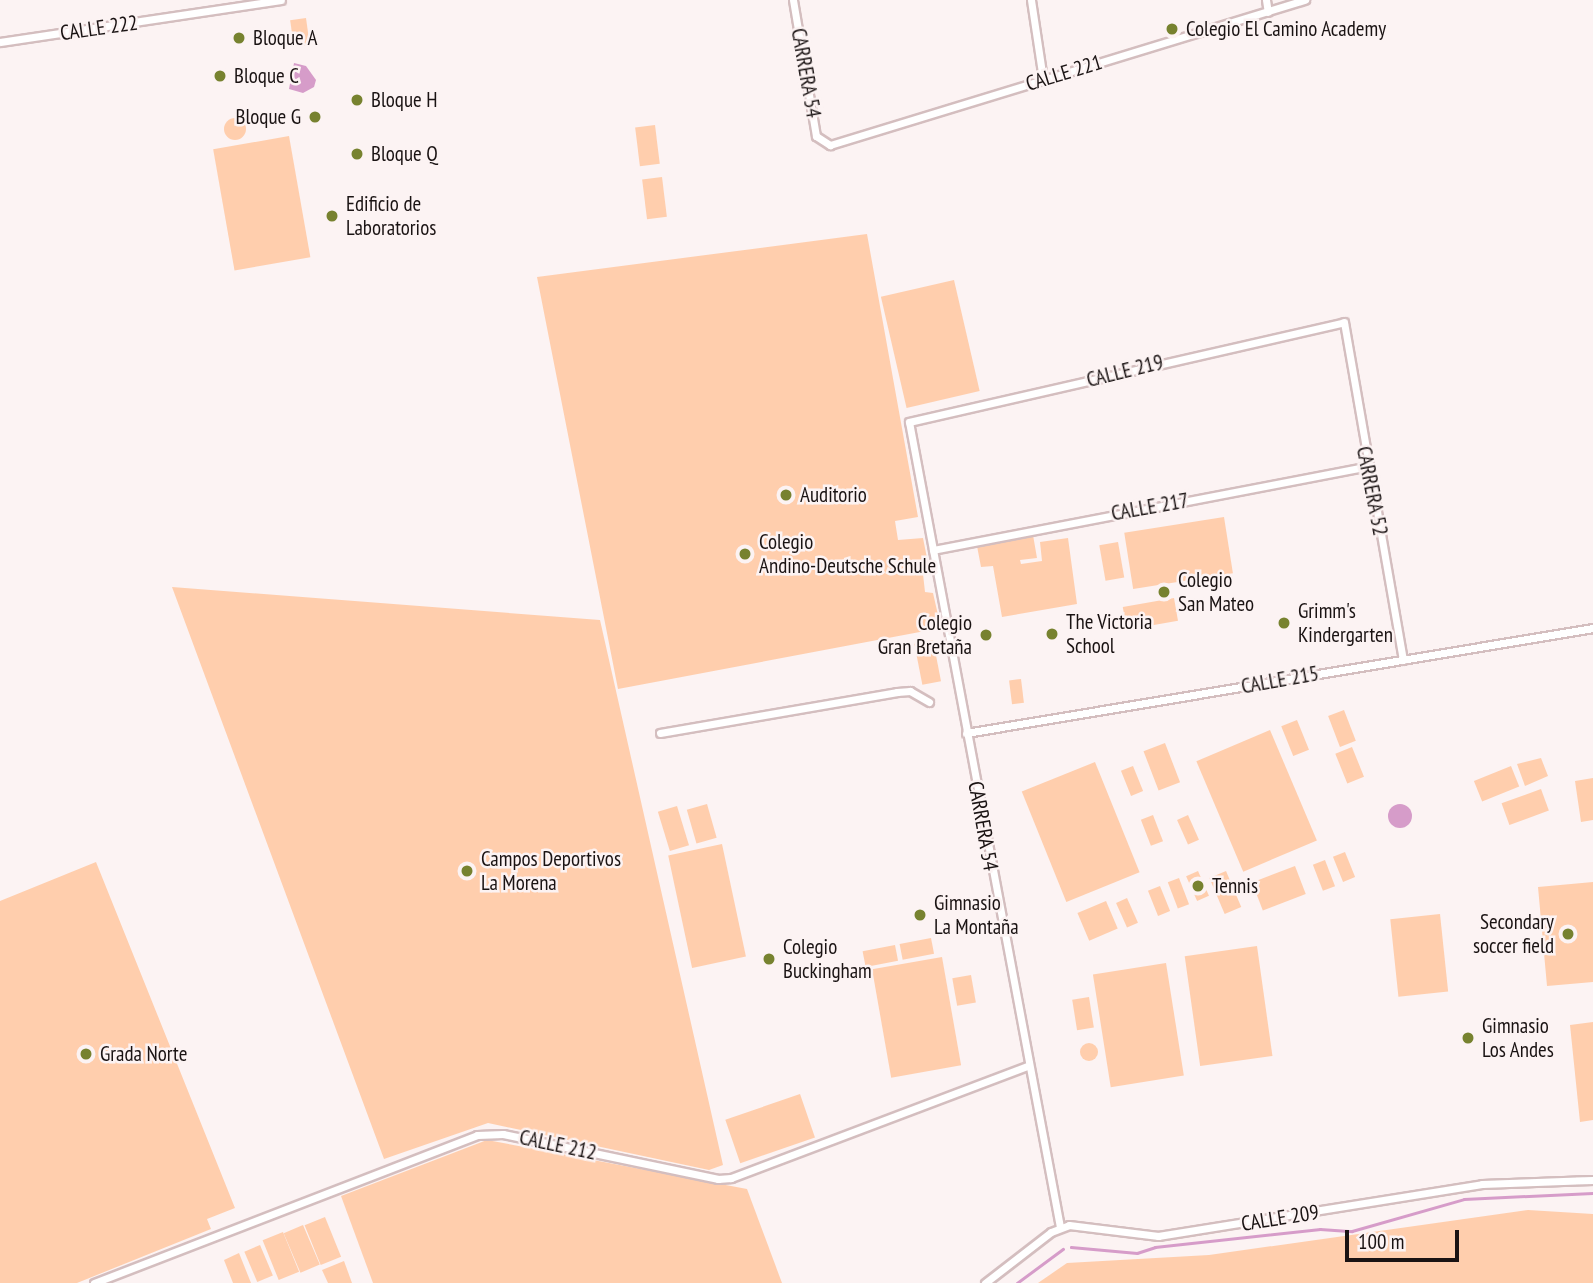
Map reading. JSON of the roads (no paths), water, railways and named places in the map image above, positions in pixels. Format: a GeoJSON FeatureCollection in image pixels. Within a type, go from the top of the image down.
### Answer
{"type":"FeatureCollection","features":[{"type":"Feature","properties":{"kind":"street","name":"CALLE 222"},"geometry":{"type":"LineString","coordinates":[[0,42],[281,0]]}},
{"type":"Feature","properties":{"kind":"street","name":"CARRERA 54"},"geometry":{"type":"LineString","coordinates":[[793,0],[816,136],[823,144]]}},
{"type":"Feature","properties":{"kind":"street"},"geometry":{"type":"LineString","coordinates":[[1031,0],[1043,79]]}},
{"type":"Feature","properties":{"kind":"street"},"geometry":{"type":"LineString","coordinates":[[1266,0],[1268,12]]}},
{"type":"Feature","properties":{"kind":"street","name":"CALLE 221"},"geometry":{"type":"LineString","coordinates":[[823,144],[845,142],[1305,0]]}},
{"type":"Feature","properties":{"kind":"street","name":"CALLE 219"},"geometry":{"type":"LineString","coordinates":[[908,424],[1244,342],[1344,322]]}},
{"type":"Feature","properties":{"kind":"street","name":"CARRERA 52"},"geometry":{"type":"LineString","coordinates":[[1344,322],[1403,660]]}},
{"type":"Feature","properties":{"kind":"street","name":"CARRERA 54"},"geometry":{"type":"LineString","coordinates":[[908,424],[1027,1066],[1060,1227]]}},
{"type":"Feature","properties":{"kind":"street","name":"CALLE 217"},"geometry":{"type":"LineString","coordinates":[[933,550],[1368,466]]}},
{"type":"Feature","properties":{"kind":"street","name":"CALLE 215"},"geometry":{"type":"LineString","coordinates":[[966,733],[1593,628]]}},
{"type":"Feature","properties":{"kind":"street"},"geometry":{"type":"LineString","coordinates":[[660,733],[897,692],[909,691],[929,702]]}},
{"type":"Feature","properties":{"kind":"street","name":"CALLE 212"},"geometry":{"type":"LineString","coordinates":[[94,1283],[477,1135],[503,1134],[718,1179],[731,1178],[1027,1066]]}},
{"type":"Feature","properties":{"kind":"street","name":"CALLE 209"},"geometry":{"type":"LineString","coordinates":[[1060,1227],[1158,1236],[1482,1184],[1593,1180]]}},
{"type":"Feature","properties":{"kind":"street"},"geometry":{"type":"LineString","coordinates":[[985,1283],[1060,1227]]}},
{"type":"Feature","properties":{"kind":"waterway"},"geometry":{"type":"LineString","coordinates":[[1071,1247],[1137,1253],[1155,1247],[1320,1229],[1352,1231],[1464,1199],[1593,1193]]}},
{"type":"Feature","properties":{"kind":"waterway"},"geometry":{"type":"LineString","coordinates":[[1017,1283],[1063,1249]]}},
{"type":"Feature","properties":{"kind":"place","name":"Colegio El Camino Academy"},"geometry":{"type":"Point","coordinates":[1172,29]}},
{"type":"Feature","properties":{"kind":"place","name":"Bloque A"},"geometry":{"type":"Point","coordinates":[239,38]}},
{"type":"Feature","properties":{"kind":"place","name":"Bloque C"},"geometry":{"type":"Point","coordinates":[220,76]}},
{"type":"Feature","properties":{"kind":"place","name":"Bloque H"},"geometry":{"type":"Point","coordinates":[357,100]}},
{"type":"Feature","properties":{"kind":"place","name":"Bloque G"},"geometry":{"type":"Point","coordinates":[315,117]}},
{"type":"Feature","properties":{"kind":"place","name":"Bloque Q"},"geometry":{"type":"Point","coordinates":[357,154]}},
{"type":"Feature","properties":{"kind":"place","name":"Edificio de Laboratorios"},"geometry":{"type":"Point","coordinates":[332,216]}},
{"type":"Feature","properties":{"kind":"place","name":"Auditorio"},"geometry":{"type":"Point","coordinates":[786,495]}},
{"type":"Feature","properties":{"kind":"place","name":"Colegio Andino-Deutsche Schule"},"geometry":{"type":"Point","coordinates":[745,554]}},
{"type":"Feature","properties":{"kind":"place","name":"Colegio San Mateo"},"geometry":{"type":"Point","coordinates":[1164,592]}},
{"type":"Feature","properties":{"kind":"place","name":"Grimm's Kindergarten"},"geometry":{"type":"Point","coordinates":[1284,623]}},
{"type":"Feature","properties":{"kind":"place","name":"The Victoria School"},"geometry":{"type":"Point","coordinates":[1052,634]}},
{"type":"Feature","properties":{"kind":"place","name":"Colegio Gran Bretaña"},"geometry":{"type":"Point","coordinates":[986,635]}},
{"type":"Feature","properties":{"kind":"place","name":"Campos Deportivos La Morena"},"geometry":{"type":"Point","coordinates":[467,871]}},
{"type":"Feature","properties":{"kind":"place","name":"Tennis"},"geometry":{"type":"Point","coordinates":[1198,886]}},
{"type":"Feature","properties":{"kind":"place","name":"Gimnasio La Montaña"},"geometry":{"type":"Point","coordinates":[920,915]}},
{"type":"Feature","properties":{"kind":"place","name":"Secondary soccer field"},"geometry":{"type":"Point","coordinates":[1568,934]}},
{"type":"Feature","properties":{"kind":"place","name":"Colegio Buckingham"},"geometry":{"type":"Point","coordinates":[769,959]}},
{"type":"Feature","properties":{"kind":"place","name":"Gimnasio Los Andes"},"geometry":{"type":"Point","coordinates":[1468,1038]}},
{"type":"Feature","properties":{"kind":"place","name":"Grada Norte"},"geometry":{"type":"Point","coordinates":[86,1054]}}]}
